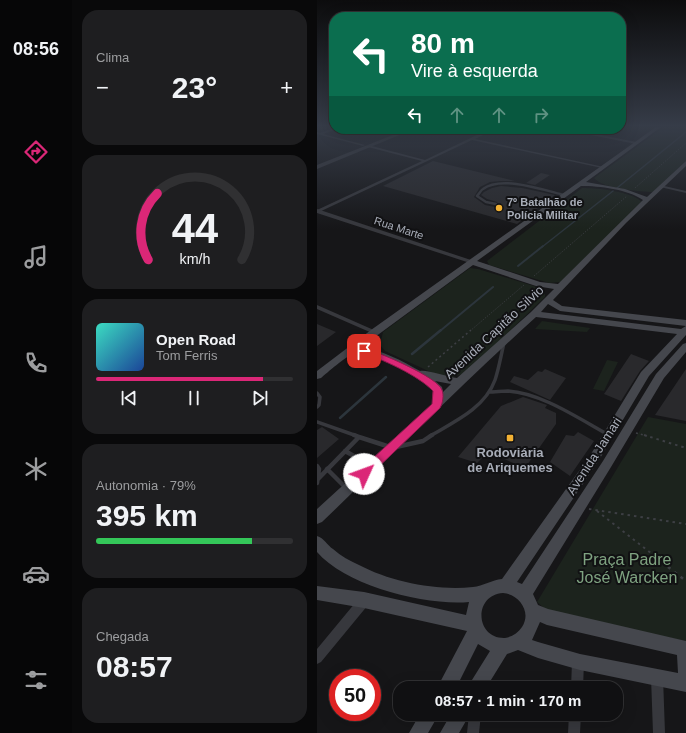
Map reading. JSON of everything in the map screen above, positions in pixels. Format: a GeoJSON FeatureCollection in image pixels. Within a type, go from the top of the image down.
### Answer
{"type":"FeatureCollection","features":[{"type":"Feature","properties":{"kind":"main road"},"geometry":{"type":"LineString","coordinates":[[317,376],[610,161]]}},
{"type":"Feature","properties":{"kind":"main road","name":"Avenida Capitão Silvio"},"geometry":{"type":"LineString","coordinates":[[317,518],[437,405],[459,382],[534,314],[661,186],[685,166]]}},
{"type":"Feature","properties":{"kind":"main road"},"geometry":{"type":"LineString","coordinates":[[587,178],[593,183],[650,197]]}},
{"type":"Feature","properties":{"kind":"main road"},"geometry":{"type":"LineString","coordinates":[[579,184],[589,184],[650,197]]}},
{"type":"Feature","properties":{"kind":"main road"},"geometry":{"type":"LineString","coordinates":[[472,262],[547,286],[560,287]]}},
{"type":"Feature","properties":{"kind":"main road"},"geometry":{"type":"LineString","coordinates":[[547,300],[560,308],[620,320],[685,329]]}},
{"type":"Feature","properties":{"kind":"main road"},"geometry":{"type":"LineString","coordinates":[[534,314],[620,320]]}},
{"type":"Feature","properties":{"kind":"main road","name":"Avenida Jamari"},"geometry":{"type":"LineString","coordinates":[[506,586],[609,435],[646,373],[685,329]]}},
{"type":"Feature","properties":{"kind":"main road"},"geometry":{"type":"LineString","coordinates":[[371,335],[374,348],[422,372],[443,380],[459,382]]}},
{"type":"Feature","properties":{"kind":"main road","name":"Avenida Jamari"},"geometry":{"type":"LineString","coordinates":[[524,595],[659,378],[667,366],[686,346]]}},
{"type":"Feature","properties":{"kind":"main road"},"geometry":{"type":"LineString","coordinates":[[350,351],[364,351],[376,354],[429,381],[438,390],[437,405]]}},
{"type":"Feature","properties":{"kind":"main road"},"geometry":{"type":"LineString","coordinates":[[646,373],[659,378]]}},
{"type":"Feature","properties":{"kind":"main road"},"geometry":{"type":"LineString","coordinates":[[317,593],[364,600],[475,627],[483,638],[491,644],[502,646],[511,645],[518,642],[525,636],[530,628],[532,619],[532,610],[529,602],[519,590],[506,586],[498,586],[483,593],[461,596],[419,591],[383,582],[356,572],[319,551]]}},
{"type":"Feature","properties":{"kind":"main road"},"geometry":{"type":"LineString","coordinates":[[449,681],[475,627],[475,607],[478,599],[483,593]]}},
{"type":"Feature","properties":{"kind":"main road"},"geometry":{"type":"LineString","coordinates":[[532,610],[547,617],[686,649],[686,672]]}},
{"type":"Feature","properties":{"kind":"main road"},"geometry":{"type":"LineString","coordinates":[[518,642],[538,650],[578,662],[686,684]]}},
{"type":"Feature","properties":{"kind":"main road"},"geometry":{"type":"LineString","coordinates":[[481,681],[502,646]]}},
{"type":"Feature","properties":{"kind":"main road"},"geometry":{"type":"LineString","coordinates":[[419,733],[426,721]]}},
{"type":"Feature","properties":{"kind":"main road"},"geometry":{"type":"LineString","coordinates":[[449,733],[457,721]]}},
{"type":"Feature","properties":{"kind":"street"},"geometry":{"type":"LineString","coordinates":[[317,167],[331,161]]}},
{"type":"Feature","properties":{"kind":"street"},"geometry":{"type":"LineString","coordinates":[[318,212],[423,161]]}},
{"type":"Feature","properties":{"kind":"street"},"geometry":{"type":"LineString","coordinates":[[575,161],[602,167]]}},
{"type":"Feature","properties":{"kind":"street"},"geometry":{"type":"LineString","coordinates":[[661,186],[686,192]]}},
{"type":"Feature","properties":{"kind":"street","name":"Rua Marte"},"geometry":{"type":"LineString","coordinates":[[318,212],[472,262]]}},
{"type":"Feature","properties":{"kind":"street"},"geometry":{"type":"LineString","coordinates":[[317,307],[371,335]]}},
{"type":"Feature","properties":{"kind":"street"},"geometry":{"type":"LineString","coordinates":[[317,658],[364,600]]}},
{"type":"Feature","properties":{"kind":"street"},"geometry":{"type":"LineString","coordinates":[[577,681],[578,662]]}},
{"type":"Feature","properties":{"kind":"street"},"geometry":{"type":"LineString","coordinates":[[657,677],[659,733]]}},
{"type":"Feature","properties":{"kind":"street"},"geometry":{"type":"LineString","coordinates":[[473,733],[474,721]]}},
{"type":"Feature","properties":{"kind":"street"},"geometry":{"type":"LineString","coordinates":[[574,733],[575,721]]}},
{"type":"Feature","properties":{"kind":"lane"},"geometry":{"type":"LineString","coordinates":[[497,204],[480,199],[477,196],[479,192],[490,185],[511,184],[564,195]]}},
{"type":"Feature","properties":{"kind":"lane"},"geometry":{"type":"LineString","coordinates":[[317,422],[391,448],[423,441],[474,409],[489,392],[495,380],[504,341]]}},
{"type":"Feature","properties":{"kind":"lane"},"geometry":{"type":"LineString","coordinates":[[489,392],[508,391],[520,393],[561,409],[609,435]]}},
{"type":"Feature","properties":{"kind":"lane"},"geometry":{"type":"LineString","coordinates":[[317,393],[320,397],[317,407]]}},
{"type":"Feature","properties":{"kind":"lane"},"geometry":{"type":"LineString","coordinates":[[318,481],[359,437]]}},
{"type":"Feature","properties":{"kind":"lane"},"geometry":{"type":"LineString","coordinates":[[345,451],[372,466]]}},
{"type":"Feature","properties":{"kind":"lane"},"geometry":{"type":"LineString","coordinates":[[317,466],[319,469],[318,481]]}},
{"type":"Feature","properties":{"kind":"lane"},"geometry":{"type":"LineString","coordinates":[[327,470],[348,489]]}},
{"type":"Feature","properties":{"kind":"path"},"geometry":{"type":"LineString","coordinates":[[422,372],[666,161]]}},
{"type":"Feature","properties":{"kind":"path"},"geometry":{"type":"LineString","coordinates":[[628,430],[686,448]]}},
{"type":"Feature","properties":{"kind":"path"},"geometry":{"type":"LineString","coordinates":[[579,508],[686,524]]}},
{"type":"Feature","properties":{"kind":"path"},"geometry":{"type":"LineString","coordinates":[[597,510],[686,581]]}},
{"type":"Feature","properties":{"kind":"green space"},"geometry":{"type":"Polygon","coordinates":[[[617,161],[686,161],[653,192],[613,187],[594,178],[617,161]]]}},
{"type":"Feature","properties":{"kind":"green space"},"geometry":{"type":"Polygon","coordinates":[[[582,188],[622,193],[637,198],[642,202],[561,282],[549,283],[489,265],[487,261],[582,188]]]}},
{"type":"Feature","properties":{"kind":"green space"},"geometry":{"type":"Polygon","coordinates":[[[470,268],[478,269],[534,286],[545,292],[545,297],[466,373],[453,377],[439,376],[385,351],[380,345],[383,332],[470,268]]]}},
{"type":"Feature","properties":{"kind":"green space"},"geometry":{"type":"Polygon","coordinates":[[[542,321],[590,328],[587,332],[535,329],[542,321]]]}},
{"type":"Feature","properties":{"kind":"green space"},"geometry":{"type":"Polygon","coordinates":[[[607,360],[618,362],[604,391],[593,389],[607,360]]]}},
{"type":"Feature","properties":{"kind":"green space","name":"Praça Padre José Warcken"},"geometry":{"type":"Polygon","coordinates":[[[648,417],[686,424],[686,641],[551,614],[537,602],[648,417]]]}},
{"type":"Feature","properties":{"kind":"building","name":"7º Batalhão de Polícia Militar"},"geometry":{"type":"Polygon","coordinates":[[[434,161],[515,181],[490,182],[480,187],[474,197],[485,205],[495,207],[498,205],[497,202],[487,199],[481,195],[492,188],[501,186],[522,188],[555,195],[517,224],[383,186],[434,161]]]}},
{"type":"Feature","properties":{"kind":"building"},"geometry":{"type":"Polygon","coordinates":[[[541,173],[550,175],[535,185],[526,183],[541,173]]]}},
{"type":"Feature","properties":{"kind":"building"},"geometry":{"type":"Polygon","coordinates":[[[317,324],[336,332],[317,346],[317,324]]]}},
{"type":"Feature","properties":{"kind":"building"},"geometry":{"type":"Polygon","coordinates":[[[631,354],[649,361],[640,371],[621,401],[604,394],[631,354]]]}},
{"type":"Feature","properties":{"kind":"building"},"geometry":{"type":"Polygon","coordinates":[[[545,369],[566,378],[550,400],[510,382],[514,376],[528,380],[538,371],[542,372],[545,369]]]}},
{"type":"Feature","properties":{"kind":"building"},"geometry":{"type":"Polygon","coordinates":[[[686,369],[686,421],[655,415],[686,369]]]}},
{"type":"Feature","properties":{"kind":"building","name":"Rodoviária de Ariquemes"},"geometry":{"type":"Polygon","coordinates":[[[523,397],[547,405],[545,408],[556,413],[556,424],[525,468],[488,452],[477,463],[458,457],[501,406],[523,397]]]}},
{"type":"Feature","properties":{"kind":"building"},"geometry":{"type":"Polygon","coordinates":[[[322,427],[339,439],[317,458],[317,430],[322,427]]]}},
{"type":"Feature","properties":{"kind":"building"},"geometry":{"type":"Polygon","coordinates":[[[578,432],[594,441],[570,476],[550,462],[566,435],[574,436],[578,432]]]}},
{"type":"Feature","properties":{"kind":"waterway"},"geometry":{"type":"LineString","coordinates":[[617,188],[650,161]]}},
{"type":"Feature","properties":{"kind":"waterway"},"geometry":{"type":"LineString","coordinates":[[542,247],[613,191]]}},
{"type":"Feature","properties":{"kind":"waterway"},"geometry":{"type":"LineString","coordinates":[[518,266],[543,246]]}},
{"type":"Feature","properties":{"kind":"waterway"},"geometry":{"type":"LineString","coordinates":[[440,331],[493,287]]}},
{"type":"Feature","properties":{"kind":"waterway"},"geometry":{"type":"LineString","coordinates":[[412,354],[441,330]]}},
{"type":"Feature","properties":{"kind":"waterway"},"geometry":{"type":"LineString","coordinates":[[340,418],[386,377]]}},
{"type":"Feature","properties":{"kind":"place","name":"7º Batalhão de Polícia Militar"},"geometry":{"type":"Point","coordinates":[499,208]}},
{"type":"Feature","properties":{"kind":"place","name":"Rodoviária de Ariquemes"},"geometry":{"type":"Point","coordinates":[510,438]}},
{"type":"Feature","properties":{"kind":"route"},"geometry":{"type":"LineString","coordinates":[[364,351],[376,354],[398,364],[429,381],[435,385],[438,390],[438,396],[437,405],[364,474]]}}]}
